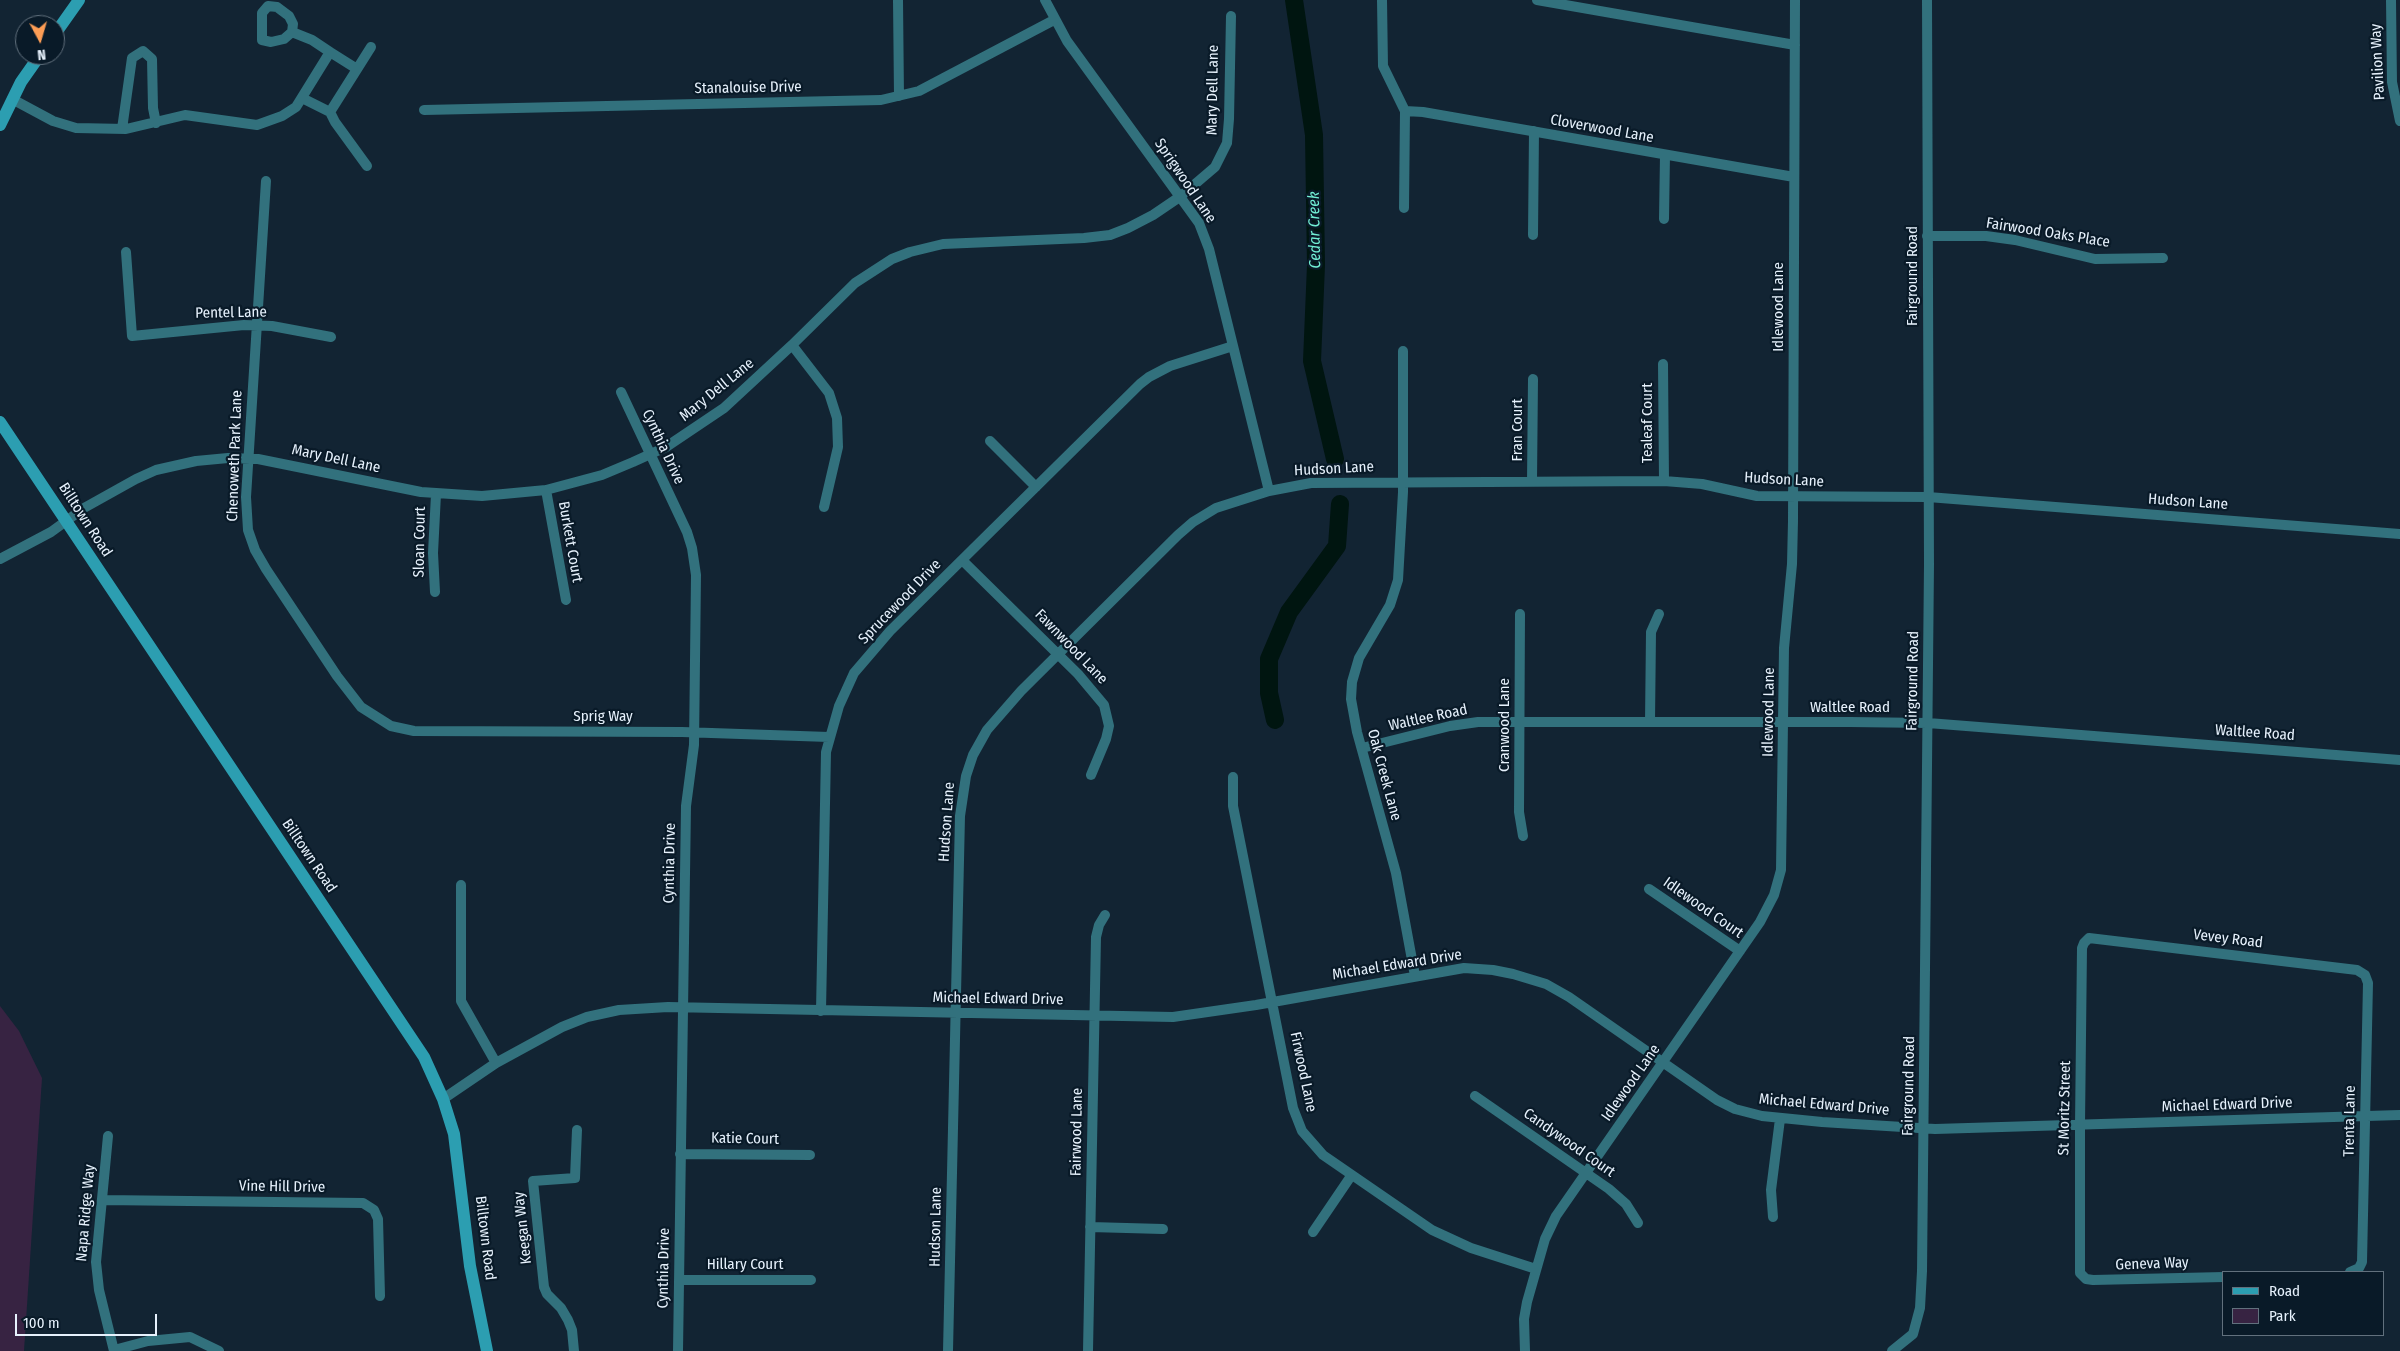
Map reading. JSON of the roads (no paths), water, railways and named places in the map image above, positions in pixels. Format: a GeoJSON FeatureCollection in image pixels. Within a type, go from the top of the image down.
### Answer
{"type":"FeatureCollection","features":[{"type":"Feature","properties":{"kind":"main road"},"geometry":{"type":"LineString","coordinates":[[65,20],[79,0]]}},
{"type":"Feature","properties":{"kind":"main road"},"geometry":{"type":"LineString","coordinates":[[0,125],[12,99],[34,65]]}},
{"type":"Feature","properties":{"kind":"main road","name":"Billtown Road"},"geometry":{"type":"LineString","coordinates":[[0,422],[411,1036],[433,1075],[454,1134],[470,1266],[487,1351]]}},
{"type":"Feature","properties":{"kind":"street"},"geometry":{"type":"LineString","coordinates":[[898,0],[899,96]]}},
{"type":"Feature","properties":{"kind":"street","name":"Sprigwood Lane"},"geometry":{"type":"LineString","coordinates":[[1045,0],[1054,20],[1067,41],[1180,196],[1203,233],[1269,491]]}},
{"type":"Feature","properties":{"kind":"street"},"geometry":{"type":"LineString","coordinates":[[1382,0],[1383,66],[1405,111],[1404,208]]}},
{"type":"Feature","properties":{"kind":"street"},"geometry":{"type":"LineString","coordinates":[[1537,0],[1795,45]]}},
{"type":"Feature","properties":{"kind":"street","name":"Idlewood Lane"},"geometry":{"type":"LineString","coordinates":[[1525,1351],[1524,1318],[1545,1239],[1556,1216],[1740,952],[1768,908],[1781,870],[1784,648],[1792,564],[1795,0]]}},
{"type":"Feature","properties":{"kind":"street","name":"Fairground Road"},"geometry":{"type":"LineString","coordinates":[[1892,1351],[1905,1347],[1913,1334],[1920,1302],[1928,723],[1927,0]]}},
{"type":"Feature","properties":{"kind":"street","name":"Pavilion Way"},"geometry":{"type":"LineString","coordinates":[[2391,0],[2391,72],[2400,121]]}},
{"type":"Feature","properties":{"kind":"street","name":"Mary Dell Lane"},"geometry":{"type":"LineString","coordinates":[[0,559],[66,522],[109,493],[156,470],[196,461],[248,459],[436,494],[482,496],[546,490],[602,475],[649,455],[703,424],[724,408],[855,283],[877,267],[910,252],[943,244],[1084,238],[1110,235],[1153,215],[1180,196],[1215,167],[1227,143],[1231,16]]}},
{"type":"Feature","properties":{"kind":"street","name":"Stanalouise Drive"},"geometry":{"type":"LineString","coordinates":[[424,110],[882,100],[919,91],[1054,20]]}},
{"type":"Feature","properties":{"kind":"street"},"geometry":{"type":"LineString","coordinates":[[292,32],[312,40],[357,69]]}},
{"type":"Feature","properties":{"kind":"street"},"geometry":{"type":"LineString","coordinates":[[330,112],[371,47]]}},
{"type":"Feature","properties":{"kind":"street"},"geometry":{"type":"LineString","coordinates":[[122,129],[132,58],[143,51],[152,59],[153,108],[156,123]]}},
{"type":"Feature","properties":{"kind":"street"},"geometry":{"type":"LineString","coordinates":[[12,99],[53,121],[76,128],[122,129],[156,123],[185,115],[257,125],[282,116],[296,107],[330,52]]}},
{"type":"Feature","properties":{"kind":"street"},"geometry":{"type":"LineString","coordinates":[[302,98],[330,112],[334,122],[367,166]]}},
{"type":"Feature","properties":{"kind":"street","name":"Cloverwood Lane"},"geometry":{"type":"LineString","coordinates":[[1405,111],[1423,112],[1794,177]]}},
{"type":"Feature","properties":{"kind":"street"},"geometry":{"type":"LineString","coordinates":[[1533,235],[1534,132]]}},
{"type":"Feature","properties":{"kind":"street"},"geometry":{"type":"LineString","coordinates":[[1664,220],[1665,155]]}},
{"type":"Feature","properties":{"kind":"street","name":"Chenoweth Park Lane"},"geometry":{"type":"LineString","coordinates":[[266,181],[248,459],[247,519],[255,550],[353,699],[378,720]]}},
{"type":"Feature","properties":{"kind":"street","name":"Fairwood Oaks Place"},"geometry":{"type":"LineString","coordinates":[[1927,236],[1986,236],[2015,240],[2095,259],[2163,258]]}},
{"type":"Feature","properties":{"kind":"street","name":"Pentel Lane"},"geometry":{"type":"LineString","coordinates":[[126,252],[132,336],[222,326],[256,325],[272,326],[331,338]]}},
{"type":"Feature","properties":{"kind":"street"},"geometry":{"type":"LineString","coordinates":[[792,345],[829,393],[837,418],[838,447],[824,507]]}},
{"type":"Feature","properties":{"kind":"street","name":"Sprucewood Drive"},"geometry":{"type":"LineString","coordinates":[[821,1010],[826,752],[839,706],[854,673],[890,631],[1149,377],[1170,366],[1233,346]]}},
{"type":"Feature","properties":{"kind":"street","name":"Oak Creek Lane"},"geometry":{"type":"LineString","coordinates":[[1403,351],[1403,481],[1398,580],[1390,605],[1359,658],[1352,682],[1354,718],[1396,873],[1415,976]]}},
{"type":"Feature","properties":{"kind":"street","name":"Tealeaf Court"},"geometry":{"type":"LineString","coordinates":[[1663,364],[1664,482]]}},
{"type":"Feature","properties":{"kind":"street","name":"Fran Court"},"geometry":{"type":"LineString","coordinates":[[1532,481],[1533,379]]}},
{"type":"Feature","properties":{"kind":"street","name":"Cynthia Drive"},"geometry":{"type":"LineString","coordinates":[[621,392],[649,455],[687,532],[695,564],[694,733],[686,806],[678,1351]]}},
{"type":"Feature","properties":{"kind":"street"},"geometry":{"type":"LineString","coordinates":[[990,441],[1036,487]]}},
{"type":"Feature","properties":{"kind":"street","name":"Hudson Lane"},"geometry":{"type":"LineString","coordinates":[[948,1351],[960,816],[966,776],[973,755],[987,730],[1021,691],[1193,522],[1216,508],[1269,491],[1311,482],[1664,482],[1702,484],[1757,496],[1928,497],[2400,534]]}},
{"type":"Feature","properties":{"kind":"street","name":"Burkett Court"},"geometry":{"type":"LineString","coordinates":[[546,490],[566,600]]}},
{"type":"Feature","properties":{"kind":"street","name":"Sloan Court"},"geometry":{"type":"LineString","coordinates":[[435,592],[432,553],[436,494]]}},
{"type":"Feature","properties":{"kind":"street","name":"Fawnwood Lane"},"geometry":{"type":"LineString","coordinates":[[962,560],[1058,654],[1097,696],[1107,712],[1109,726],[1106,738],[1091,775]]}},
{"type":"Feature","properties":{"kind":"street","name":"Cranwood Lane"},"geometry":{"type":"LineString","coordinates":[[1520,614],[1519,812],[1524,836]]}},
{"type":"Feature","properties":{"kind":"street"},"geometry":{"type":"LineString","coordinates":[[1650,722],[1651,632],[1659,614]]}},
{"type":"Feature","properties":{"kind":"street","name":"Sprig Way"},"geometry":{"type":"LineString","coordinates":[[378,720],[401,729],[414,731],[694,733],[829,738]]}},
{"type":"Feature","properties":{"kind":"street","name":"Waltlee Road"},"geometry":{"type":"LineString","coordinates":[[1362,748],[1450,726],[1478,722],[1928,723],[2400,760]]}},
{"type":"Feature","properties":{"kind":"street","name":"Firwood Lane"},"geometry":{"type":"LineString","coordinates":[[1233,777],[1234,806],[1294,1108],[1299,1124],[1313,1146],[1351,1176],[1401,1210],[1448,1238],[1471,1248],[1536,1269]]}},
{"type":"Feature","properties":{"kind":"street"},"geometry":{"type":"LineString","coordinates":[[461,885],[460,1000],[496,1064]]}},
{"type":"Feature","properties":{"kind":"street","name":"Idlewood Court"},"geometry":{"type":"LineString","coordinates":[[1650,889],[1740,952]]}},
{"type":"Feature","properties":{"kind":"street","name":"Fairwood Lane"},"geometry":{"type":"LineString","coordinates":[[1088,1351],[1097,932],[1105,915]]}},
{"type":"Feature","properties":{"kind":"street","name":"Vevey Road"},"geometry":{"type":"LineString","coordinates":[[2086,939],[2093,937],[2348,969],[2362,972],[2365,975]]}},
{"type":"Feature","properties":{"kind":"street","name":"St Moritz Street"},"geometry":{"type":"LineString","coordinates":[[2082,1276],[2079,1270],[2082,948],[2086,939]]}},
{"type":"Feature","properties":{"kind":"street","name":"Michael Edward Drive"},"geometry":{"type":"LineString","coordinates":[[443,1099],[496,1064],[562,1027],[587,1017],[637,1008],[1173,1017],[1274,1002],[1464,968],[1492,970],[1546,984],[1569,997],[1717,1100],[1735,1109],[1780,1118],[1923,1128],[2400,1114]]}},
{"type":"Feature","properties":{"kind":"street","name":"Trenta Lane"},"geometry":{"type":"LineString","coordinates":[[2354,1270],[2362,1262],[2368,983],[2365,975]]}},
{"type":"Feature","properties":{"kind":"street","name":"Candywood Court"},"geometry":{"type":"LineString","coordinates":[[1475,1096],[1609,1189],[1626,1204],[1638,1223]]}},
{"type":"Feature","properties":{"kind":"street"},"geometry":{"type":"LineString","coordinates":[[1773,1217],[1770,1190],[1780,1118]]}},
{"type":"Feature","properties":{"kind":"street","name":"Keegan Way"},"geometry":{"type":"LineString","coordinates":[[574,1351],[573,1336],[568,1320],[561,1308],[547,1294],[544,1287],[533,1181],[575,1178],[577,1130]]}},
{"type":"Feature","properties":{"kind":"street","name":"Napa Ridge Way"},"geometry":{"type":"LineString","coordinates":[[108,1136],[96,1262],[102,1307],[114,1350]]}},
{"type":"Feature","properties":{"kind":"street","name":"Katie Court"},"geometry":{"type":"LineString","coordinates":[[680,1154],[810,1155]]}},
{"type":"Feature","properties":{"kind":"street"},"geometry":{"type":"LineString","coordinates":[[1312,1232],[1351,1176]]}},
{"type":"Feature","properties":{"kind":"street","name":"Vine Hill Drive"},"geometry":{"type":"LineString","coordinates":[[102,1200],[363,1203],[374,1210],[378,1219],[380,1296]]}},
{"type":"Feature","properties":{"kind":"street"},"geometry":{"type":"LineString","coordinates":[[1090,1228],[1163,1229]]}},
{"type":"Feature","properties":{"kind":"street","name":"Geneva Way"},"geometry":{"type":"LineString","coordinates":[[2082,1276],[2101,1280],[2222,1276]]}},
{"type":"Feature","properties":{"kind":"street","name":"Hillary Court"},"geometry":{"type":"LineString","coordinates":[[679,1280],[811,1280]]}},
{"type":"Feature","properties":{"kind":"street"},"geometry":{"type":"LineString","coordinates":[[114,1350],[148,1341],[190,1337],[219,1351]]}},
{"type":"Feature","properties":{"kind":"waterway","name":"Cedar Creek"},"geometry":{"type":"LineString","coordinates":[[1294,0],[1314,135],[1316,265],[1312,361],[1335,459]]}},
{"type":"Feature","properties":{"kind":"waterway","name":"Cedar Creek"},"geometry":{"type":"LineString","coordinates":[[1275,720],[1269,693],[1269,659],[1289,612],[1337,546],[1340,504]]}}]}
